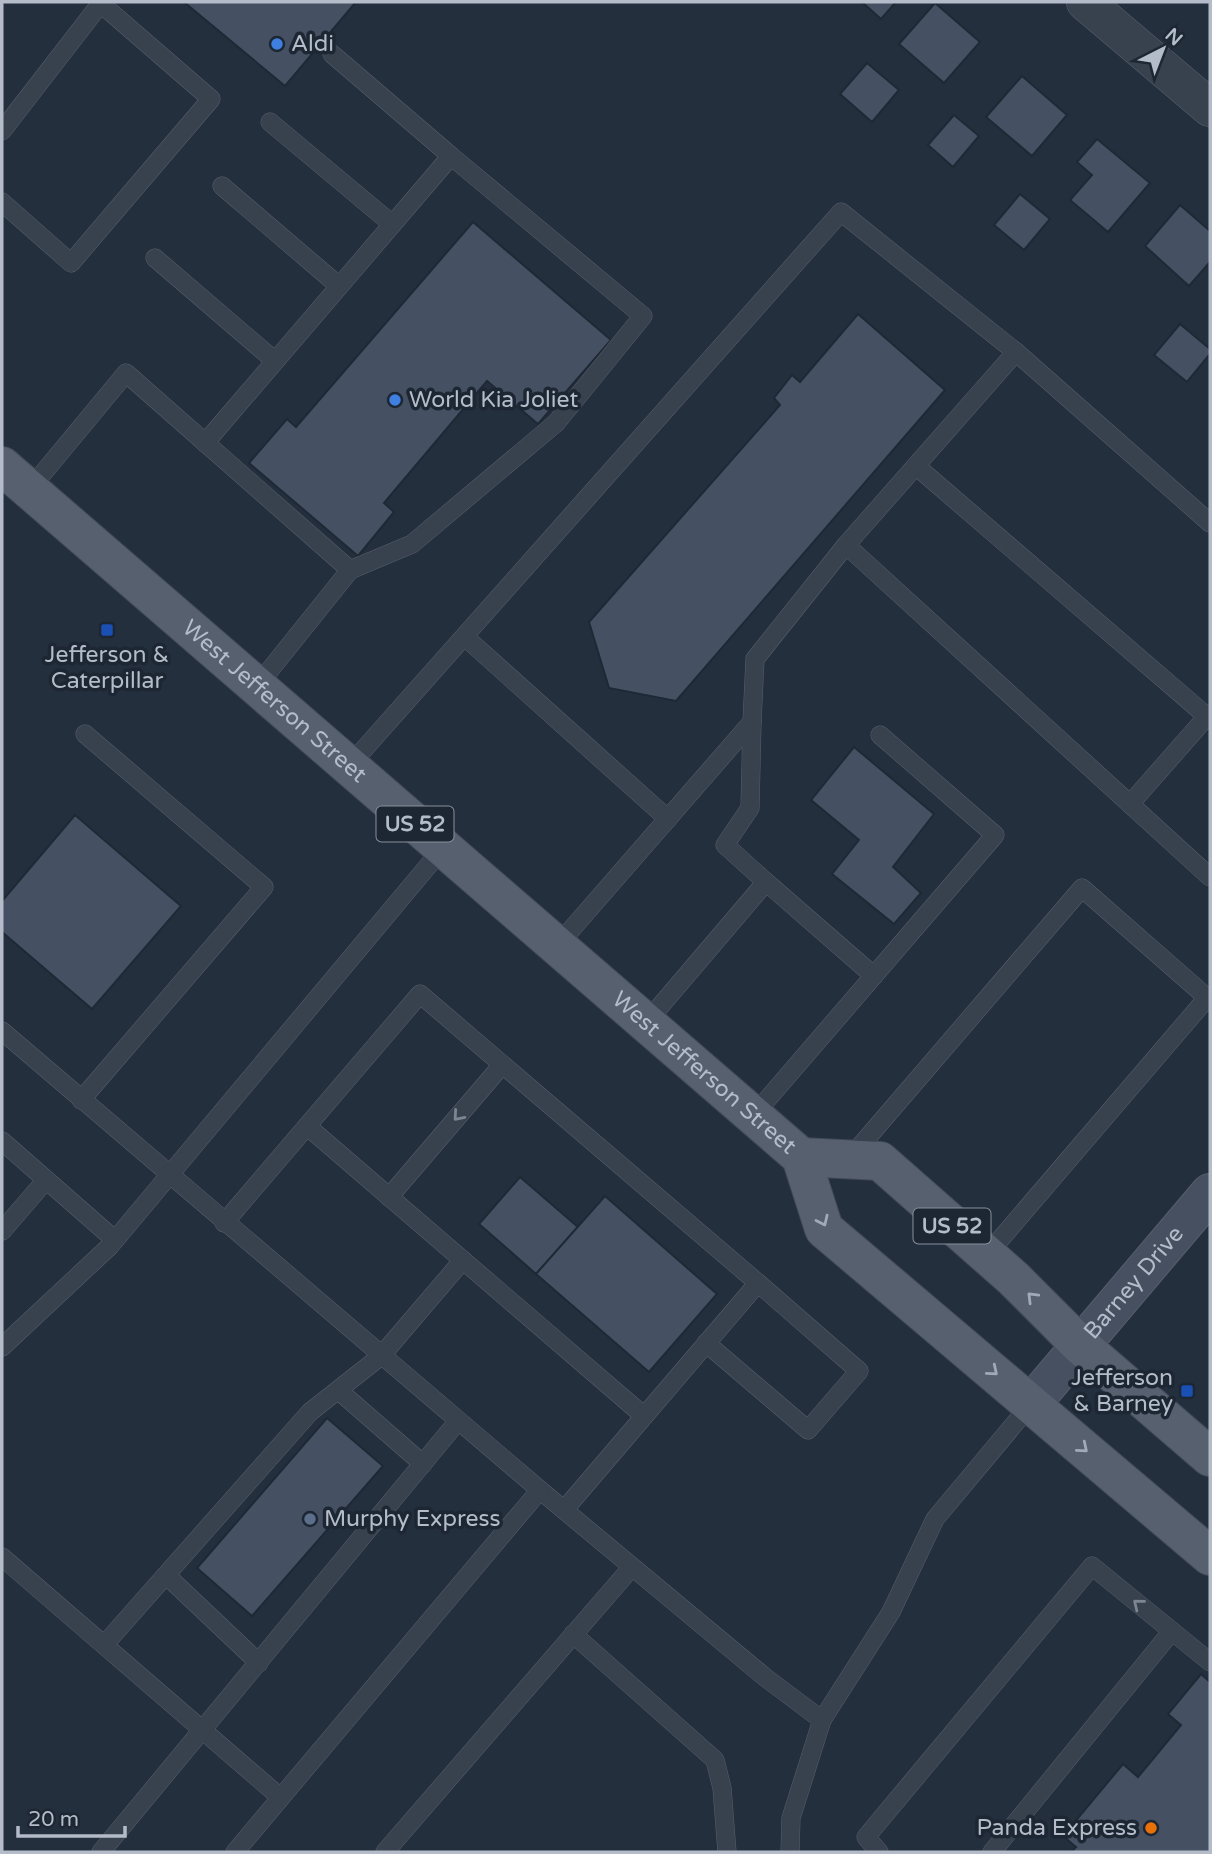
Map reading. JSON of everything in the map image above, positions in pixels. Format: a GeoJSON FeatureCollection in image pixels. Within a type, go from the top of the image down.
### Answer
{"type":"FeatureCollection","features":[{"type":"Feature","properties":{"kind":"main road","name":"West Jefferson Street"},"geometry":{"type":"LineString","coordinates":[[11,479],[257,686],[801,1157],[824,1229],[1210,1556]]}},
{"type":"Feature","properties":{"kind":"main road","name":"West Jefferson Street"},"geometry":{"type":"LineString","coordinates":[[801,1157],[880,1161],[1080,1345],[1210,1457]]}},
{"type":"Feature","properties":{"kind":"street"},"geometry":{"type":"LineString","coordinates":[[1085,2],[1210,108]]}},
{"type":"Feature","properties":{"kind":"street","name":"Barney Drive"},"geometry":{"type":"LineString","coordinates":[[1031,1404],[1210,1194]]}},
{"type":"Feature","properties":{"kind":"lane"},"geometry":{"type":"LineString","coordinates":[[2,131],[100,3],[212,99],[71,263],[2,202]]}},
{"type":"Feature","properties":{"kind":"lane"},"geometry":{"type":"LineString","coordinates":[[257,686],[350,570],[412,544],[556,423],[643,316],[331,54]]}},
{"type":"Feature","properties":{"kind":"lane"},"geometry":{"type":"LineString","coordinates":[[270,122],[393,224]]}},
{"type":"Feature","properties":{"kind":"lane"},"geometry":{"type":"LineString","coordinates":[[205,443],[451,156]]}},
{"type":"Feature","properties":{"kind":"lane"},"geometry":{"type":"LineString","coordinates":[[222,186],[339,286]]}},
{"type":"Feature","properties":{"kind":"lane"},"geometry":{"type":"LineString","coordinates":[[349,766],[841,212],[1016,352],[1210,523]]}},
{"type":"Feature","properties":{"kind":"lane"},"geometry":{"type":"LineString","coordinates":[[155,258],[275,361]]}},
{"type":"Feature","properties":{"kind":"lane"},"geometry":{"type":"LineString","coordinates":[[874,975],[725,845],[750,808],[755,659],[846,545],[1016,352]]}},
{"type":"Feature","properties":{"kind":"lane"},"geometry":{"type":"LineString","coordinates":[[11,479],[126,373],[350,570]]}},
{"type":"Feature","properties":{"kind":"lane"},"geometry":{"type":"LineString","coordinates":[[916,466],[1209,716],[1130,804]]}},
{"type":"Feature","properties":{"kind":"lane"},"geometry":{"type":"LineString","coordinates":[[846,545],[1210,877]]}},
{"type":"Feature","properties":{"kind":"lane"},"geometry":{"type":"LineString","coordinates":[[465,637],[668,819]]}},
{"type":"Feature","properties":{"kind":"lane"},"geometry":{"type":"LineString","coordinates":[[556,947],[752,722]]}},
{"type":"Feature","properties":{"kind":"lane"},"geometry":{"type":"LineString","coordinates":[[81,1100],[264,887],[85,734]]}},
{"type":"Feature","properties":{"kind":"lane"},"geometry":{"type":"LineString","coordinates":[[752,1116],[995,835],[880,735]]}},
{"type":"Feature","properties":{"kind":"lane"},"geometry":{"type":"LineString","coordinates":[[2,1347],[115,1240],[443,848]]}},
{"type":"Feature","properties":{"kind":"lane"},"geometry":{"type":"LineString","coordinates":[[645,1024],[766,882]]}},
{"type":"Feature","properties":{"kind":"lane"},"geometry":{"type":"LineString","coordinates":[[848,1160],[1082,888],[1209,999],[986,1256]]}},
{"type":"Feature","properties":{"kind":"lane"},"geometry":{"type":"LineString","coordinates":[[224,1223],[420,994],[859,1371],[807,1430],[706,1343]]}},
{"type":"Feature","properties":{"kind":"lane"},"geometry":{"type":"LineString","coordinates":[[2,1031],[540,1490],[766,1678],[822,1720]]}},
{"type":"Feature","properties":{"kind":"lane"},"geometry":{"type":"LineString","coordinates":[[389,1197],[502,1065]]}},
{"type":"Feature","properties":{"kind":"lane"},"geometry":{"type":"LineString","coordinates":[[307,1126],[644,1416]]}},
{"type":"Feature","properties":{"kind":"lane"},"geometry":{"type":"LineString","coordinates":[[2,1141],[115,1240]]}},
{"type":"Feature","properties":{"kind":"lane"},"geometry":{"type":"LineString","coordinates":[[2,1230],[46,1180]]}},
{"type":"Feature","properties":{"kind":"lane"},"geometry":{"type":"LineString","coordinates":[[104,1645],[310,1412],[381,1356],[463,1260]]}},
{"type":"Feature","properties":{"kind":"lane"},"geometry":{"type":"LineString","coordinates":[[564,1510],[758,1283]]}},
{"type":"Feature","properties":{"kind":"lane"},"geometry":{"type":"LineString","coordinates":[[338,1390],[423,1464]]}},
{"type":"Feature","properties":{"kind":"lane"},"geometry":{"type":"LineString","coordinates":[[790,1852],[791,1818],[822,1720],[891,1612],[934,1519],[1031,1404]]}},
{"type":"Feature","properties":{"kind":"lane"},"geometry":{"type":"LineString","coordinates":[[101,1852],[204,1731],[458,1421]]}},
{"type":"Feature","properties":{"kind":"lane"},"geometry":{"type":"LineString","coordinates":[[235,1852],[540,1490]]}},
{"type":"Feature","properties":{"kind":"lane"},"geometry":{"type":"LineString","coordinates":[[2,1557],[280,1797]]}},
{"type":"Feature","properties":{"kind":"lane"},"geometry":{"type":"LineString","coordinates":[[879,1852],[866,1837],[1092,1566],[1210,1662]]}},
{"type":"Feature","properties":{"kind":"lane"},"geometry":{"type":"LineString","coordinates":[[385,1852],[632,1567]]}},
{"type":"Feature","properties":{"kind":"lane"},"geometry":{"type":"LineString","coordinates":[[166,1575],[259,1664]]}},
{"type":"Feature","properties":{"kind":"lane"},"geometry":{"type":"LineString","coordinates":[[992,1852],[1172,1631]]}},
{"type":"Feature","properties":{"kind":"lane"},"geometry":{"type":"LineString","coordinates":[[573,1634],[715,1760],[722,1788],[727,1852]]}},
{"type":"Feature","properties":{"kind":"building","name":"Aldi"},"geometry":{"type":"Polygon","coordinates":[[[184,2],[356,2],[285,86],[184,2]]]}},
{"type":"Feature","properties":{"kind":"building"},"geometry":{"type":"Polygon","coordinates":[[[862,2],[896,2],[881,19],[862,2]]]}},
{"type":"Feature","properties":{"kind":"building"},"geometry":{"type":"Polygon","coordinates":[[[935,3],[980,42],[944,83],[899,44],[935,3]]]}},
{"type":"Feature","properties":{"kind":"building"},"geometry":{"type":"Polygon","coordinates":[[[867,63],[899,90],[872,122],[840,94],[867,63]]]}},
{"type":"Feature","properties":{"kind":"building"},"geometry":{"type":"Polygon","coordinates":[[[1022,76],[1067,115],[1032,156],[986,117],[1022,76]]]}},
{"type":"Feature","properties":{"kind":"building"},"geometry":{"type":"Polygon","coordinates":[[[954,115],[979,136],[953,167],[928,145],[954,115]]]}},
{"type":"Feature","properties":{"kind":"building"},"geometry":{"type":"Polygon","coordinates":[[[1097,139],[1150,183],[1108,232],[1070,200],[1092,175],[1077,162],[1097,139]]]}},
{"type":"Feature","properties":{"kind":"building"},"geometry":{"type":"Polygon","coordinates":[[[1020,194],[1050,219],[1024,250],[994,225],[1020,194]]]}},
{"type":"Feature","properties":{"kind":"building"},"geometry":{"type":"Polygon","coordinates":[[[1180,205],[1210,231],[1210,262],[1189,286],[1145,246],[1180,205]]]}},
{"type":"Feature","properties":{"kind":"building","name":"World Kia Joliet"},"geometry":{"type":"Polygon","coordinates":[[[473,222],[611,340],[538,424],[487,381],[384,503],[394,512],[358,556],[249,463],[287,419],[296,427],[473,222]]]}},
{"type":"Feature","properties":{"kind":"building"},"geometry":{"type":"Polygon","coordinates":[[[858,314],[945,390],[676,701],[609,688],[589,622],[780,405],[774,398],[792,375],[800,382],[858,314]]]}},
{"type":"Feature","properties":{"kind":"building"},"geometry":{"type":"Polygon","coordinates":[[[1180,324],[1210,349],[1210,354],[1187,382],[1154,355],[1180,324]]]}},
{"type":"Feature","properties":{"kind":"building"},"geometry":{"type":"Polygon","coordinates":[[[854,747],[934,814],[893,867],[921,893],[894,924],[832,874],[859,840],[811,800],[854,747]]]}},
{"type":"Feature","properties":{"kind":"building"},"geometry":{"type":"Polygon","coordinates":[[[75,815],[181,906],[92,1009],[2,932],[2,901],[75,815]]]}},
{"type":"Feature","properties":{"kind":"building"},"geometry":{"type":"Polygon","coordinates":[[[520,1177],[578,1227],[536,1274],[479,1224],[520,1177]]]}},
{"type":"Feature","properties":{"kind":"building"},"geometry":{"type":"Polygon","coordinates":[[[605,1196],[717,1294],[649,1372],[536,1274],[605,1196]]]}},
{"type":"Feature","properties":{"kind":"building"},"geometry":{"type":"Polygon","coordinates":[[[327,1418],[383,1466],[252,1616],[197,1568],[327,1418]]]}},
{"type":"Feature","properties":{"kind":"building"},"geometry":{"type":"Polygon","coordinates":[[[1201,1674],[1210,1682],[1210,1852],[1071,1852],[1076,1847],[1063,1836],[1123,1764],[1138,1777],[1181,1725],[1168,1714],[1201,1674]]]}},
{"type":"Feature","properties":{"kind":"place","name":"Aldi"},"geometry":{"type":"Point","coordinates":[277,44]}},
{"type":"Feature","properties":{"kind":"place","name":"World Kia Joliet"},"geometry":{"type":"Point","coordinates":[395,400]}},
{"type":"Feature","properties":{"kind":"place","name":"Jefferson & Caterpillar"},"geometry":{"type":"Point","coordinates":[107,630]}},
{"type":"Feature","properties":{"kind":"place","name":"Jefferson & Barney"},"geometry":{"type":"Point","coordinates":[1187,1391]}},
{"type":"Feature","properties":{"kind":"place","name":"Murphy Express"},"geometry":{"type":"Point","coordinates":[310,1519]}},
{"type":"Feature","properties":{"kind":"place","name":"Panda Express"},"geometry":{"type":"Point","coordinates":[1151,1828]}}]}
